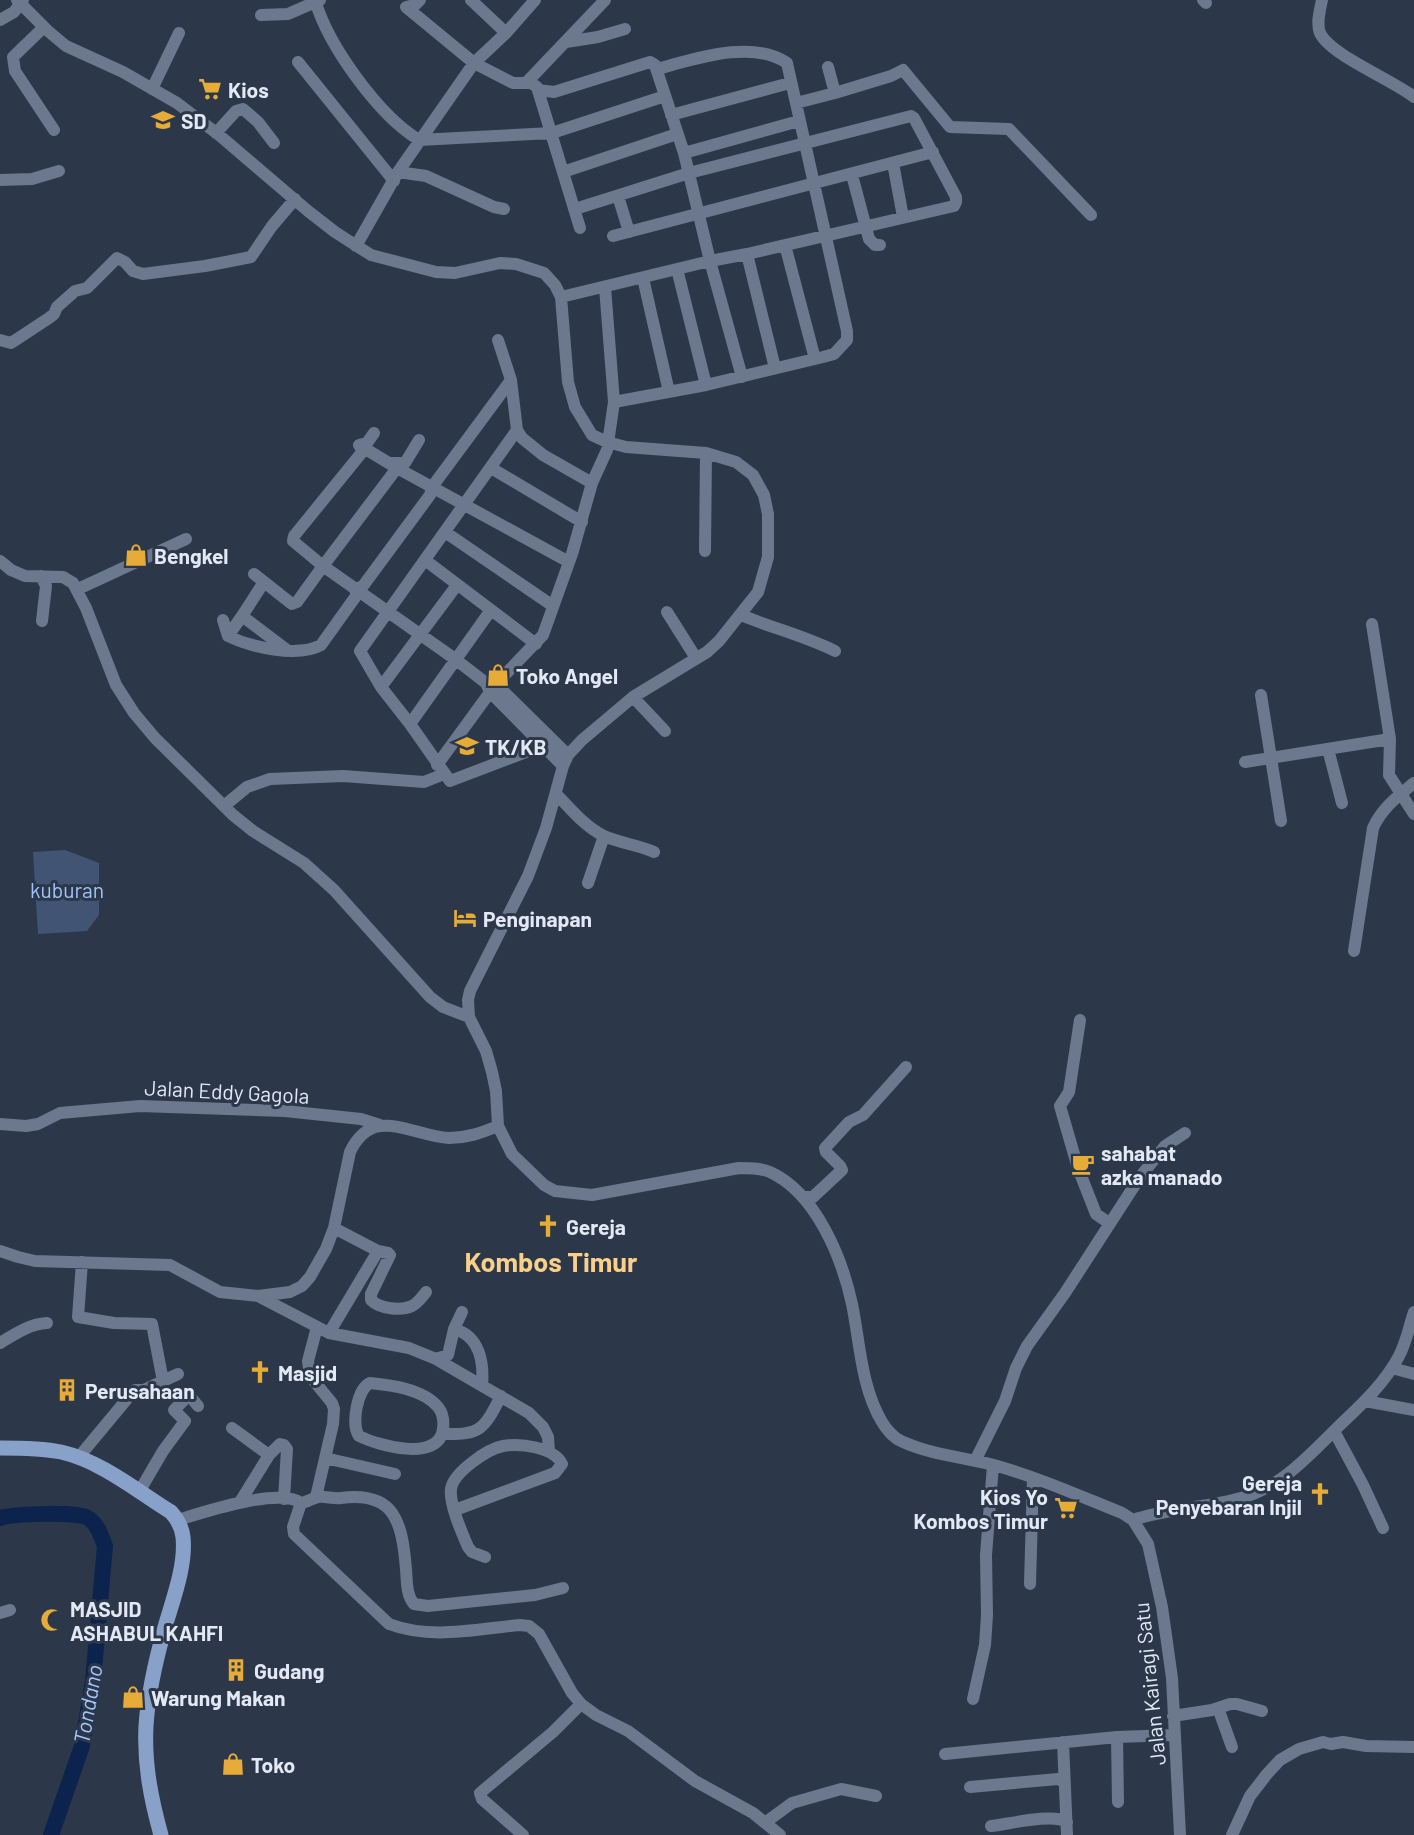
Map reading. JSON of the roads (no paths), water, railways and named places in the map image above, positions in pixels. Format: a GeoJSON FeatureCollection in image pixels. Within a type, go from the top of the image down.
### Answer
{"type":"FeatureCollection","features":[{"type":"Feature","properties":{"kind":"main road"},"geometry":{"type":"LineString","coordinates":[[0,1448],[59,1452],[78,1458],[112,1475],[171,1512],[178,1520],[183,1537],[180,1569],[159,1648],[146,1725],[149,1786],[161,1835]]}},
{"type":"Feature","properties":{"kind":"street"},"geometry":{"type":"LineString","coordinates":[[261,15],[288,14],[317,0],[321,19],[348,66],[393,120],[419,140],[552,133],[665,96]]}},
{"type":"Feature","properties":{"kind":"street"},"geometry":{"type":"LineString","coordinates":[[403,4],[415,5],[420,0]]}},
{"type":"Feature","properties":{"kind":"street"},"geometry":{"type":"LineString","coordinates":[[472,0],[506,33]]}},
{"type":"Feature","properties":{"kind":"street"},"geometry":{"type":"LineString","coordinates":[[356,246],[419,140],[474,63],[506,33],[535,0]]}},
{"type":"Feature","properties":{"kind":"street"},"geometry":{"type":"LineString","coordinates":[[526,83],[605,0]]}},
{"type":"Feature","properties":{"kind":"street"},"geometry":{"type":"LineString","coordinates":[[1322,0],[1319,29],[1325,40],[1414,97]]}},
{"type":"Feature","properties":{"kind":"street"},"geometry":{"type":"LineString","coordinates":[[0,20],[14,12],[20,2],[66,46],[123,72],[177,103],[335,232],[371,255],[436,272],[455,273],[501,263],[516,264],[544,273],[555,285],[561,297],[568,382],[575,407],[592,435],[607,442],[646,450],[706,453],[736,462],[753,475],[764,495],[768,514],[768,557],[758,592],[719,641],[633,697],[582,740],[565,761],[556,795],[528,876],[470,991],[469,1017],[486,1051],[492,1072],[496,1090],[498,1126],[512,1154],[526,1169],[544,1185],[555,1191],[592,1195],[739,1168],[755,1168],[770,1172],[787,1182],[804,1197],[830,1238],[851,1302],[866,1382],[873,1404],[884,1425],[898,1440],[920,1449],[993,1465],[1033,1478],[1122,1513],[1133,1520],[1170,1510],[1243,1498],[1266,1488],[1299,1466],[1365,1401],[1392,1368],[1413,1320]]}},
{"type":"Feature","properties":{"kind":"street"},"geometry":{"type":"LineString","coordinates":[[403,4],[474,63],[513,83],[534,84],[552,133],[580,228]]}},
{"type":"Feature","properties":{"kind":"street"},"geometry":{"type":"LineString","coordinates":[[44,27],[13,57],[15,71],[54,130]]}},
{"type":"Feature","properties":{"kind":"street"},"geometry":{"type":"LineString","coordinates":[[566,42],[598,37],[625,28]]}},
{"type":"Feature","properties":{"kind":"street"},"geometry":{"type":"LineString","coordinates":[[152,89],[179,33]]}},
{"type":"Feature","properties":{"kind":"street"},"geometry":{"type":"LineString","coordinates":[[614,402],[706,385],[834,354],[847,340],[847,331],[803,144],[787,63],[769,54],[748,51],[703,57],[657,69]]}},
{"type":"Feature","properties":{"kind":"street"},"geometry":{"type":"LineString","coordinates":[[298,62],[396,177]]}},
{"type":"Feature","properties":{"kind":"street"},"geometry":{"type":"LineString","coordinates":[[538,90],[554,92],[650,62],[654,63],[684,153],[710,261],[742,377]]}},
{"type":"Feature","properties":{"kind":"street"},"geometry":{"type":"LineString","coordinates":[[828,67],[835,93]]}},
{"type":"Feature","properties":{"kind":"street"},"geometry":{"type":"LineString","coordinates":[[796,102],[835,93],[891,76],[903,70],[950,127],[1009,129],[1091,215]]}},
{"type":"Feature","properties":{"kind":"street"},"geometry":{"type":"LineString","coordinates":[[671,115],[790,83]]}},
{"type":"Feature","properties":{"kind":"street"},"geometry":{"type":"LineString","coordinates":[[216,133],[236,111],[243,108],[258,122],[274,143]]}},
{"type":"Feature","properties":{"kind":"street"},"geometry":{"type":"LineString","coordinates":[[561,297],[954,206],[956,197],[911,116],[689,173],[575,209]]}},
{"type":"Feature","properties":{"kind":"street"},"geometry":{"type":"LineString","coordinates":[[684,153],[799,121]]}},
{"type":"Feature","properties":{"kind":"street"},"geometry":{"type":"LineString","coordinates":[[564,172],[677,134]]}},
{"type":"Feature","properties":{"kind":"street"},"geometry":{"type":"LineString","coordinates":[[613,236],[933,152]]}},
{"type":"Feature","properties":{"kind":"street"},"geometry":{"type":"LineString","coordinates":[[893,164],[903,217]]}},
{"type":"Feature","properties":{"kind":"street"},"geometry":{"type":"LineString","coordinates":[[0,180],[32,179],[59,171]]}},
{"type":"Feature","properties":{"kind":"street"},"geometry":{"type":"LineString","coordinates":[[852,175],[865,226],[872,243],[880,245]]}},
{"type":"Feature","properties":{"kind":"street"},"geometry":{"type":"LineString","coordinates":[[396,177],[426,176],[494,207],[504,209]]}},
{"type":"Feature","properties":{"kind":"street"},"geometry":{"type":"LineString","coordinates":[[618,196],[629,232]]}},
{"type":"Feature","properties":{"kind":"street"},"geometry":{"type":"LineString","coordinates":[[0,340],[11,343],[49,318],[57,307],[75,291],[87,288],[120,257],[133,271],[143,274],[251,257],[295,199]]}},
{"type":"Feature","properties":{"kind":"street"},"geometry":{"type":"LineString","coordinates":[[785,245],[814,359]]}},
{"type":"Feature","properties":{"kind":"street"},"geometry":{"type":"LineString","coordinates":[[747,254],[775,368]]}},
{"type":"Feature","properties":{"kind":"street"},"geometry":{"type":"LineString","coordinates":[[677,269],[706,385]]}},
{"type":"Feature","properties":{"kind":"street"},"geometry":{"type":"LineString","coordinates":[[643,278],[669,392]]}},
{"type":"Feature","properties":{"kind":"street"},"geometry":{"type":"LineString","coordinates":[[224,806],[247,787],[270,779],[343,776],[424,782],[440,770],[490,686],[543,635],[582,522],[592,483],[607,450],[614,402],[605,287]]}},
{"type":"Feature","properties":{"kind":"street"},"geometry":{"type":"LineString","coordinates":[[498,340],[511,380],[517,430],[522,438],[543,455],[592,483]]}},
{"type":"Feature","properties":{"kind":"street"},"geometry":{"type":"LineString","coordinates":[[356,589],[363,586],[511,380]]}},
{"type":"Feature","properties":{"kind":"street"},"geometry":{"type":"LineString","coordinates":[[517,430],[360,651],[381,687],[450,781],[542,746]]}},
{"type":"Feature","properties":{"kind":"street"},"geometry":{"type":"LineString","coordinates":[[359,445],[367,443],[374,434]]}},
{"type":"Feature","properties":{"kind":"street"},"geometry":{"type":"LineString","coordinates":[[228,636],[242,616],[259,578],[295,604],[393,466],[405,463],[419,440]]}},
{"type":"Feature","properties":{"kind":"street"},"geometry":{"type":"LineString","coordinates":[[359,445],[569,562]]}},
{"type":"Feature","properties":{"kind":"street"},"geometry":{"type":"LineString","coordinates":[[359,445],[363,451],[294,536],[296,544],[323,566],[455,658],[490,686],[565,761]]}},
{"type":"Feature","properties":{"kind":"street"},"geometry":{"type":"LineString","coordinates":[[705,551],[706,453]]}},
{"type":"Feature","properties":{"kind":"street"},"geometry":{"type":"LineString","coordinates":[[491,468],[582,522]]}},
{"type":"Feature","properties":{"kind":"street"},"geometry":{"type":"LineString","coordinates":[[445,532],[553,606]]}},
{"type":"Feature","properties":{"kind":"street"},"geometry":{"type":"LineString","coordinates":[[78,590],[186,539]]}},
{"type":"Feature","properties":{"kind":"street"},"geometry":{"type":"LineString","coordinates":[[425,560],[536,644]]}},
{"type":"Feature","properties":{"kind":"street"},"geometry":{"type":"LineString","coordinates":[[0,561],[10,570],[25,576],[63,577],[73,583],[78,590],[116,685],[134,713],[155,738],[224,806],[253,831],[304,863],[322,879],[430,997],[443,1007],[469,1017]]}},
{"type":"Feature","properties":{"kind":"street"},"geometry":{"type":"LineString","coordinates":[[41,576],[46,586],[42,621]]}},
{"type":"Feature","properties":{"kind":"street"},"geometry":{"type":"LineString","coordinates":[[381,687],[422,635],[457,585]]}},
{"type":"Feature","properties":{"kind":"street"},"geometry":{"type":"LineString","coordinates":[[228,636],[265,649],[314,648],[321,645],[356,596],[356,589]]}},
{"type":"Feature","properties":{"kind":"street"},"geometry":{"type":"LineString","coordinates":[[410,724],[491,610]]}},
{"type":"Feature","properties":{"kind":"street"},"geometry":{"type":"LineString","coordinates":[[667,612],[696,658]]}},
{"type":"Feature","properties":{"kind":"street"},"geometry":{"type":"LineString","coordinates":[[741,615],[835,651]]}},
{"type":"Feature","properties":{"kind":"street"},"geometry":{"type":"LineString","coordinates":[[242,616],[287,650]]}},
{"type":"Feature","properties":{"kind":"street"},"geometry":{"type":"LineString","coordinates":[[223,620],[228,636]]}},
{"type":"Feature","properties":{"kind":"street"},"geometry":{"type":"LineString","coordinates":[[1372,624],[1390,739],[1389,775],[1414,813]]}},
{"type":"Feature","properties":{"kind":"street"},"geometry":{"type":"LineString","coordinates":[[1262,695],[1281,821]]}},
{"type":"Feature","properties":{"kind":"street"},"geometry":{"type":"LineString","coordinates":[[633,697],[665,731]]}},
{"type":"Feature","properties":{"kind":"street"},"geometry":{"type":"LineString","coordinates":[[525,721],[542,746],[565,761]]}},
{"type":"Feature","properties":{"kind":"street"},"geometry":{"type":"LineString","coordinates":[[1245,762],[1390,739]]}},
{"type":"Feature","properties":{"kind":"street"},"geometry":{"type":"LineString","coordinates":[[1328,748],[1342,803]]}},
{"type":"Feature","properties":{"kind":"street"},"geometry":{"type":"LineString","coordinates":[[1354,951],[1373,828],[1380,814],[1414,783]]}},
{"type":"Feature","properties":{"kind":"street"},"geometry":{"type":"LineString","coordinates":[[556,795],[591,829],[604,836],[654,852]]}},
{"type":"Feature","properties":{"kind":"street"},"geometry":{"type":"LineString","coordinates":[[588,883],[604,836]]}},
{"type":"Feature","properties":{"kind":"street"},"geometry":{"type":"LineString","coordinates":[[1080,1020],[1069,1092],[1060,1106],[1078,1168],[1096,1214],[1109,1223]]}},
{"type":"Feature","properties":{"kind":"street"},"geometry":{"type":"LineString","coordinates":[[804,1197],[813,1197],[842,1170],[825,1148],[849,1122],[863,1115],[906,1067]]}},
{"type":"Feature","properties":{"kind":"street","name":"Jalan Eddy Gagola"},"geometry":{"type":"LineString","coordinates":[[0,1124],[32,1125],[60,1113],[140,1106],[285,1111],[350,1118],[446,1138],[475,1135],[498,1126]]}},
{"type":"Feature","properties":{"kind":"street"},"geometry":{"type":"LineString","coordinates":[[0,1251],[28,1260],[170,1265],[220,1292],[258,1296],[290,1292],[303,1286],[326,1249],[334,1228],[350,1152],[355,1141],[364,1133],[380,1125]]}},
{"type":"Feature","properties":{"kind":"street"},"geometry":{"type":"LineString","coordinates":[[975,1461],[1005,1401],[1021,1356],[1065,1293],[1109,1223],[1156,1157],[1165,1146],[1185,1134]]}},
{"type":"Feature","properties":{"kind":"street"},"geometry":{"type":"LineString","coordinates":[[334,1228],[378,1251],[388,1252],[390,1255],[371,1294],[371,1300],[376,1304],[381,1307],[406,1308],[414,1305],[426,1292]]}},
{"type":"Feature","properties":{"kind":"street"},"geometry":{"type":"LineString","coordinates":[[329,1333],[378,1251]]}},
{"type":"Feature","properties":{"kind":"street"},"geometry":{"type":"LineString","coordinates":[[82,1262],[78,1317],[114,1323],[152,1324],[163,1382]]}},
{"type":"Feature","properties":{"kind":"street"},"geometry":{"type":"LineString","coordinates":[[284,1309],[290,1292]]}},
{"type":"Feature","properties":{"kind":"street"},"geometry":{"type":"LineString","coordinates":[[258,1296],[329,1333],[409,1348],[436,1359],[529,1413],[543,1427],[548,1437],[549,1452]]}},
{"type":"Feature","properties":{"kind":"street"},"geometry":{"type":"LineString","coordinates":[[436,1359],[448,1354],[454,1329],[462,1312]]}},
{"type":"Feature","properties":{"kind":"street"},"geometry":{"type":"LineString","coordinates":[[0,1343],[26,1328],[47,1323]]}},
{"type":"Feature","properties":{"kind":"street"},"geometry":{"type":"LineString","coordinates":[[178,1520],[240,1502],[284,1499],[301,1503],[311,1501],[316,1497],[333,1424],[334,1410],[332,1403],[314,1381],[309,1369],[308,1361],[317,1327]]}},
{"type":"Feature","properties":{"kind":"street"},"geometry":{"type":"LineString","coordinates":[[454,1329],[473,1340],[483,1368],[482,1386]]}},
{"type":"Feature","properties":{"kind":"street"},"geometry":{"type":"LineString","coordinates":[[1392,1368],[1414,1374]]}},
{"type":"Feature","properties":{"kind":"street"},"geometry":{"type":"LineString","coordinates":[[78,1458],[135,1390],[144,1390],[178,1374]]}},
{"type":"Feature","properties":{"kind":"street"},"geometry":{"type":"LineString","coordinates":[[443,1434],[444,1422],[441,1412],[427,1399],[387,1384],[370,1383],[362,1390],[355,1425],[358,1436],[402,1449],[415,1449],[435,1443],[443,1434],[473,1433],[489,1420],[501,1396]]}},
{"type":"Feature","properties":{"kind":"street"},"geometry":{"type":"LineString","coordinates":[[139,1492],[185,1421],[174,1410],[189,1395],[198,1406]]}},
{"type":"Feature","properties":{"kind":"street"},"geometry":{"type":"LineString","coordinates":[[1365,1401],[1414,1410]]}},
{"type":"Feature","properties":{"kind":"street"},"geometry":{"type":"LineString","coordinates":[[232,1428],[269,1455]]}},
{"type":"Feature","properties":{"kind":"street"},"geometry":{"type":"LineString","coordinates":[[1334,1431],[1383,1528]]}},
{"type":"Feature","properties":{"kind":"street"},"geometry":{"type":"LineString","coordinates":[[240,1502],[269,1455],[280,1444],[286,1446],[284,1499]]}},
{"type":"Feature","properties":{"kind":"street"},"geometry":{"type":"LineString","coordinates":[[455,1510],[555,1473],[562,1464],[560,1460],[549,1452],[510,1446],[500,1447],[464,1469],[451,1488],[455,1510],[468,1547],[472,1552],[484,1557]]}},
{"type":"Feature","properties":{"kind":"street"},"geometry":{"type":"LineString","coordinates":[[325,1458],[395,1474]]}},
{"type":"Feature","properties":{"kind":"street"},"geometry":{"type":"LineString","coordinates":[[973,1699],[986,1635],[986,1555],[993,1465]]}},
{"type":"Feature","properties":{"kind":"street"},"geometry":{"type":"LineString","coordinates":[[1030,1584],[1033,1478]]}},
{"type":"Feature","properties":{"kind":"street"},"geometry":{"type":"LineString","coordinates":[[316,1497],[367,1497],[379,1500],[387,1506],[399,1526],[409,1595],[412,1602],[417,1605],[428,1606],[535,1595],[563,1588]]}},
{"type":"Feature","properties":{"kind":"street"},"geometry":{"type":"LineString","coordinates":[[301,1503],[293,1527],[294,1534],[389,1624],[406,1630],[458,1632],[520,1624],[529,1626],[539,1634],[572,1693],[581,1704],[628,1731],[695,1781],[766,1822],[780,1835]]}},
{"type":"Feature","properties":{"kind":"street","name":"Jalan Kairagi Satu"},"geometry":{"type":"LineString","coordinates":[[1133,1520],[1148,1544],[1154,1565],[1170,1660],[1180,1835]]}},
{"type":"Feature","properties":{"kind":"street"},"geometry":{"type":"LineString","coordinates":[[523,1835],[482,1799],[481,1791],[553,1732],[581,1704]]}},
{"type":"Feature","properties":{"kind":"street"},"geometry":{"type":"LineString","coordinates":[[1173,1716],[1238,1704],[1262,1711]]}},
{"type":"Feature","properties":{"kind":"street"},"geometry":{"type":"LineString","coordinates":[[1218,1708],[1232,1747]]}},
{"type":"Feature","properties":{"kind":"street"},"geometry":{"type":"LineString","coordinates":[[945,1754],[1117,1737],[1174,1735]]}},
{"type":"Feature","properties":{"kind":"street"},"geometry":{"type":"LineString","coordinates":[[1117,1737],[1118,1802]]}},
{"type":"Feature","properties":{"kind":"street"},"geometry":{"type":"LineString","coordinates":[[1063,1742],[1067,1835]]}},
{"type":"Feature","properties":{"kind":"street"},"geometry":{"type":"LineString","coordinates":[[1232,1835],[1250,1796],[1267,1774],[1280,1760],[1299,1749],[1323,1742],[1414,1747]]}},
{"type":"Feature","properties":{"kind":"street"},"geometry":{"type":"LineString","coordinates":[[970,1787],[1058,1779],[1064,1782]]}},
{"type":"Feature","properties":{"kind":"street"},"geometry":{"type":"LineString","coordinates":[[766,1822],[792,1803],[841,1789],[876,1796]]}},
{"type":"Feature","properties":{"kind":"street"},"geometry":{"type":"LineString","coordinates":[[991,1826],[1052,1818],[1062,1818],[1067,1822]]}},
{"type":"Feature","properties":{"kind":"waterway","name":"Tondano"},"geometry":{"type":"LineString","coordinates":[[0,1518],[45,1514],[82,1516],[88,1518],[99,1530],[105,1546],[93,1681],[82,1746],[51,1835]]}},
{"type":"Feature","properties":{"kind":"place","name":"Kios"},"geometry":{"type":"Point","coordinates":[210,89]}},
{"type":"Feature","properties":{"kind":"place","name":"SD"},"geometry":{"type":"Point","coordinates":[163,120]}},
{"type":"Feature","properties":{"kind":"place","name":"Bengkel"},"geometry":{"type":"Point","coordinates":[136,555]}},
{"type":"Feature","properties":{"kind":"place","name":"Toko Angel"},"geometry":{"type":"Point","coordinates":[498,675]}},
{"type":"Feature","properties":{"kind":"place","name":"TK/KB"},"geometry":{"type":"Point","coordinates":[467,746]}},
{"type":"Feature","properties":{"kind":"place","name":"Penginapan"},"geometry":{"type":"Point","coordinates":[465,918]}},
{"type":"Feature","properties":{"kind":"place","name":"sahabat azka manado"},"geometry":{"type":"Point","coordinates":[1083,1164]}},
{"type":"Feature","properties":{"kind":"place","name":"Gereja"},"geometry":{"type":"Point","coordinates":[548,1226]}},
{"type":"Feature","properties":{"kind":"place","name":"Masjid"},"geometry":{"type":"Point","coordinates":[260,1372]}},
{"type":"Feature","properties":{"kind":"place","name":"Perusahaan"},"geometry":{"type":"Point","coordinates":[67,1390]}},
{"type":"Feature","properties":{"kind":"place","name":"Gereja Penyebaran Injil"},"geometry":{"type":"Point","coordinates":[1320,1494]}},
{"type":"Feature","properties":{"kind":"place","name":"Kios Yo Kombos Timur"},"geometry":{"type":"Point","coordinates":[1066,1508]}},
{"type":"Feature","properties":{"kind":"place","name":"MASJID ASHABUL KAHFI"},"geometry":{"type":"Point","coordinates":[52,1620]}},
{"type":"Feature","properties":{"kind":"place","name":"Gudang"},"geometry":{"type":"Point","coordinates":[236,1670]}},
{"type":"Feature","properties":{"kind":"place","name":"Warung Makan"},"geometry":{"type":"Point","coordinates":[133,1697]}},
{"type":"Feature","properties":{"kind":"place","name":"Toko"},"geometry":{"type":"Point","coordinates":[233,1764]}},
{"type":"Feature","properties":{"kind":"district","name":"Kombos Timur"},"geometry":{"type":"Point","coordinates":[551,1261]}},
{"type":"Feature","properties":{"kind":"park label","name":"kuburan"},"geometry":{"type":"Point","coordinates":[67,889]}}]}
